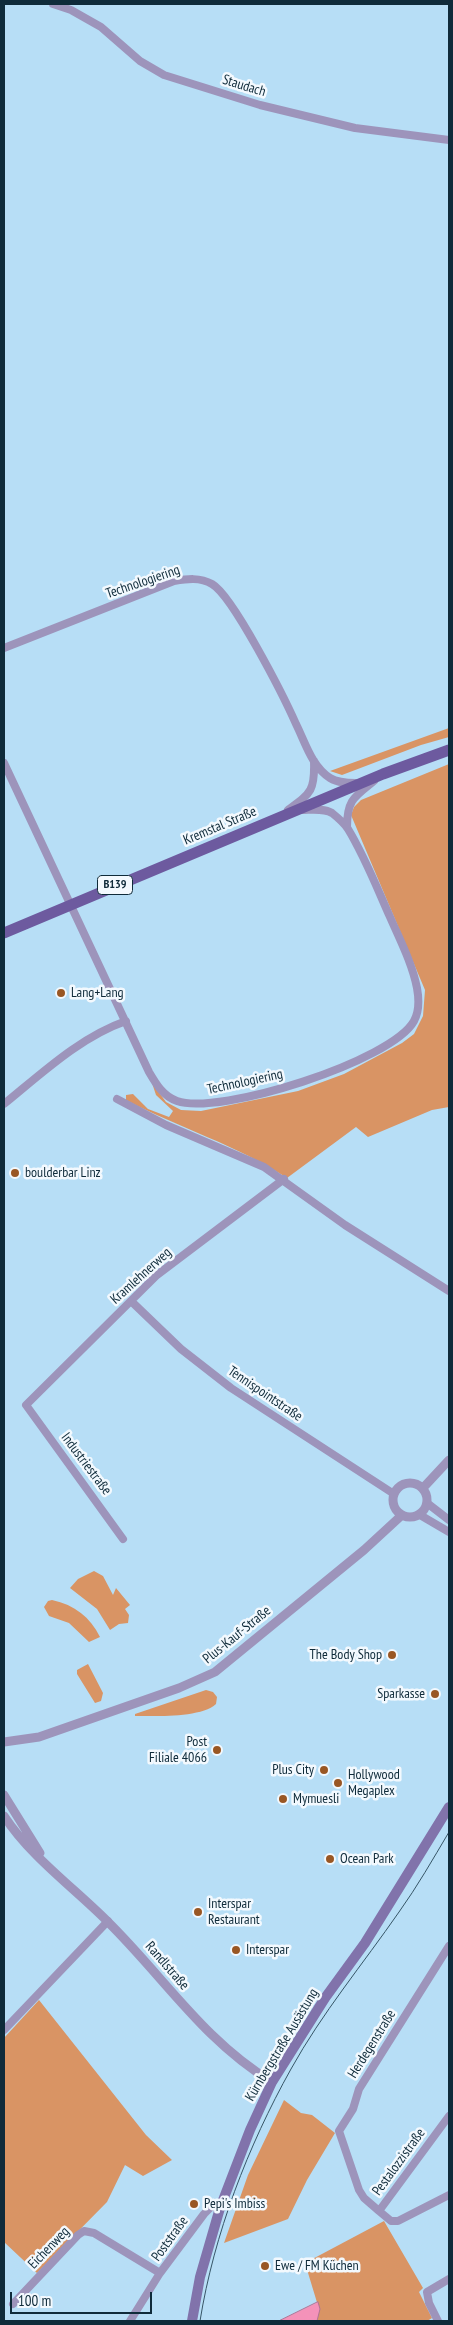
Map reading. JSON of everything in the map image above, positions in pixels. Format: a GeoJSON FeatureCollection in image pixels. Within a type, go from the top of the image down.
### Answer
{"type":"FeatureCollection","features":[{"type":"Feature","properties":{"kind":"main road","name":"Kremstal Straße"},"geometry":{"type":"LineString","coordinates":[[4,933],[295,810],[383,774],[449,750]]}},
{"type":"Feature","properties":{"kind":"main road","name":"Kürnbergstraße Ausästung"},"geometry":{"type":"LineString","coordinates":[[192,2321],[200,2277],[220,2208],[250,2130],[272,2082],[325,1998],[365,1943],[449,1807]]}},
{"type":"Feature","properties":{"kind":"street","name":"Staudach"},"geometry":{"type":"LineString","coordinates":[[53,4],[71,10],[101,27],[140,61],[164,75],[260,105],[355,128],[449,140]]}},
{"type":"Feature","properties":{"kind":"street","name":"Technologiering"},"geometry":{"type":"LineString","coordinates":[[4,648],[174,581],[198,579],[212,584],[225,595],[237,614],[286,703],[314,762],[324,774],[334,780],[360,784]]}},
{"type":"Feature","properties":{"kind":"street","name":"Technologiering"},"geometry":{"type":"LineString","coordinates":[[278,818],[310,793],[315,781],[314,762]]}},
{"type":"Feature","properties":{"kind":"street","name":"Technologiering"},"geometry":{"type":"LineString","coordinates":[[4,763],[50,864],[126,1021],[148,1072],[166,1096],[189,1104],[220,1101],[324,1075],[371,1054],[402,1035],[410,1026],[417,1012],[417,990],[414,975],[380,894],[347,827],[330,812],[295,810]]}},
{"type":"Feature","properties":{"kind":"street"},"geometry":{"type":"LineString","coordinates":[[347,827],[347,813],[350,801],[383,774]]}},
{"type":"Feature","properties":{"kind":"street"},"geometry":{"type":"LineString","coordinates":[[4,1104],[74,1049],[113,1025],[126,1021]]}},
{"type":"Feature","properties":{"kind":"street"},"geometry":{"type":"LineString","coordinates":[[117,1099],[166,1125],[264,1167],[284,1179],[344,1225],[449,1291]]}},
{"type":"Feature","properties":{"kind":"street","name":"Kramlehnerweg"},"geometry":{"type":"LineString","coordinates":[[26,1405],[157,1275],[284,1179]]}},
{"type":"Feature","properties":{"kind":"street","name":"Tennispointstraße"},"geometry":{"type":"LineString","coordinates":[[131,1301],[181,1349],[232,1388],[394,1494]]}},
{"type":"Feature","properties":{"kind":"street","name":"Industriestraße"},"geometry":{"type":"LineString","coordinates":[[26,1405],[123,1539]]}},
{"type":"Feature","properties":{"kind":"street"},"geometry":{"type":"LineString","coordinates":[[423,1488],[449,1460]]}},
{"type":"Feature","properties":{"kind":"street"},"geometry":{"type":"LineString","coordinates":[[427,1503],[420,1515],[411,1518],[402,1515],[395,1508],[394,1494],[397,1489],[407,1483],[418,1485],[423,1488],[427,1503],[449,1520]]}},
{"type":"Feature","properties":{"kind":"street","name":"Plus-Kauf-Straße"},"geometry":{"type":"LineString","coordinates":[[4,1742],[32,1740],[196,1681],[215,1672],[402,1515]]}},
{"type":"Feature","properties":{"kind":"street"},"geometry":{"type":"LineString","coordinates":[[420,1515],[449,1532]]}},
{"type":"Feature","properties":{"kind":"street","name":"Randlstraße"},"geometry":{"type":"LineString","coordinates":[[4,1795],[45,1862]]}},
{"type":"Feature","properties":{"kind":"street","name":"Randlstraße"},"geometry":{"type":"LineString","coordinates":[[4,1816],[29,1848],[108,1921],[218,2042],[272,2082]]}},
{"type":"Feature","properties":{"kind":"street"},"geometry":{"type":"LineString","coordinates":[[4,2030],[108,1921]]}},
{"type":"Feature","properties":{"kind":"street","name":"Herdegenstraße"},"geometry":{"type":"LineString","coordinates":[[379,2211],[364,2198],[360,2190],[339,2131],[353,2109],[359,2088],[449,1946]]}},
{"type":"Feature","properties":{"kind":"street","name":"Pestalozzistraße"},"geometry":{"type":"LineString","coordinates":[[449,2116],[379,2211],[392,2221],[403,2219],[449,2195]]}},
{"type":"Feature","properties":{"kind":"street","name":"Poststraße"},"geometry":{"type":"LineString","coordinates":[[130,2321],[160,2273],[204,2214],[212,2206],[220,2208]]}},
{"type":"Feature","properties":{"kind":"street","name":"Eichenweg"},"geometry":{"type":"LineString","coordinates":[[13,2304],[84,2231],[94,2233],[160,2273]]}},
{"type":"Feature","properties":{"kind":"street"},"geometry":{"type":"LineString","coordinates":[[438,2321],[429,2303],[427,2292],[449,2279]]}},
{"type":"Feature","properties":{"kind":"shaded area"},"geometry":{"type":"Polygon","coordinates":[[[449,728],[449,737],[421,745],[342,775],[330,771],[449,728]]]}},
{"type":"Feature","properties":{"kind":"shaded area"},"geometry":{"type":"Polygon","coordinates":[[[449,764],[449,1107],[432,1110],[368,1137],[356,1127],[287,1178],[228,1146],[126,1100],[126,1095],[133,1094],[148,1109],[169,1117],[173,1111],[156,1095],[152,1083],[166,1102],[181,1110],[201,1111],[298,1091],[344,1074],[402,1043],[414,1034],[423,1016],[425,990],[351,815],[354,807],[361,800],[449,764]]]}},
{"type":"Feature","properties":{"kind":"shaded area"},"geometry":{"type":"Polygon","coordinates":[[[94,1571],[103,1576],[113,1595],[116,1588],[130,1605],[125,1609],[129,1615],[128,1623],[119,1624],[110,1630],[97,1609],[70,1588],[78,1579],[94,1571]]]}},
{"type":"Feature","properties":{"kind":"shaded area"},"geometry":{"type":"Polygon","coordinates":[[[52,1600],[68,1605],[81,1613],[92,1623],[100,1637],[89,1642],[69,1623],[49,1616],[44,1607],[48,1601],[52,1600]]]}},
{"type":"Feature","properties":{"kind":"shaded area"},"geometry":{"type":"Polygon","coordinates":[[[88,1664],[103,1693],[101,1701],[95,1703],[77,1674],[77,1670],[88,1664]]]}},
{"type":"Feature","properties":{"kind":"shaded area"},"geometry":{"type":"Polygon","coordinates":[[[206,1690],[213,1692],[217,1697],[216,1704],[209,1709],[189,1714],[135,1716],[135,1714],[206,1690]]]}},
{"type":"Feature","properties":{"kind":"shaded area"},"geometry":{"type":"Polygon","coordinates":[[[39,2000],[146,2135],[172,2160],[143,2176],[125,2165],[107,2202],[37,2273],[4,2242],[4,2038],[39,2000]]]}},
{"type":"Feature","properties":{"kind":"shaded area"},"geometry":{"type":"Polygon","coordinates":[[[284,2100],[301,2113],[312,2115],[335,2133],[307,2180],[288,2219],[224,2243],[248,2175],[284,2100]]]}},
{"type":"Feature","properties":{"kind":"shaded area"},"geometry":{"type":"Polygon","coordinates":[[[384,2221],[423,2288],[419,2292],[432,2318],[427,2321],[317,2321],[319,2309],[305,2263],[384,2221]]]}},
{"type":"Feature","properties":{"kind":"shaded area"},"geometry":{"type":"Polygon","coordinates":[[[318,2302],[320,2309],[317,2321],[279,2321],[318,2302]]]}},
{"type":"Feature","properties":{"kind":"tram line"},"geometry":{"type":"LineString","coordinates":[[200,2321],[206,2288],[224,2223],[247,2160],[275,2098],[316,2028],[406,1902],[449,1832]]}},
{"type":"Feature","properties":{"kind":"place","name":"Lang+Lang"},"geometry":{"type":"Point","coordinates":[61,993]}},
{"type":"Feature","properties":{"kind":"place","name":"boulderbar Linz"},"geometry":{"type":"Point","coordinates":[15,1173]}},
{"type":"Feature","properties":{"kind":"place","name":"The Body Shop"},"geometry":{"type":"Point","coordinates":[392,1655]}},
{"type":"Feature","properties":{"kind":"place","name":"Sparkasse"},"geometry":{"type":"Point","coordinates":[435,1694]}},
{"type":"Feature","properties":{"kind":"place","name":"Post Filiale 4066"},"geometry":{"type":"Point","coordinates":[217,1750]}},
{"type":"Feature","properties":{"kind":"place","name":"Plus City"},"geometry":{"type":"Point","coordinates":[324,1770]}},
{"type":"Feature","properties":{"kind":"place","name":"Hollywood Megaplex"},"geometry":{"type":"Point","coordinates":[338,1783]}},
{"type":"Feature","properties":{"kind":"place","name":"Mymuesli"},"geometry":{"type":"Point","coordinates":[283,1799]}},
{"type":"Feature","properties":{"kind":"place","name":"Ocean Park"},"geometry":{"type":"Point","coordinates":[330,1859]}},
{"type":"Feature","properties":{"kind":"place","name":"Interspar Restaurant"},"geometry":{"type":"Point","coordinates":[198,1912]}},
{"type":"Feature","properties":{"kind":"place","name":"Interspar"},"geometry":{"type":"Point","coordinates":[236,1950]}},
{"type":"Feature","properties":{"kind":"place","name":"Pepi's Imbiss"},"geometry":{"type":"Point","coordinates":[194,2204]}},
{"type":"Feature","properties":{"kind":"place","name":"Ewe / FM Küchen"},"geometry":{"type":"Point","coordinates":[265,2266]}}]}
